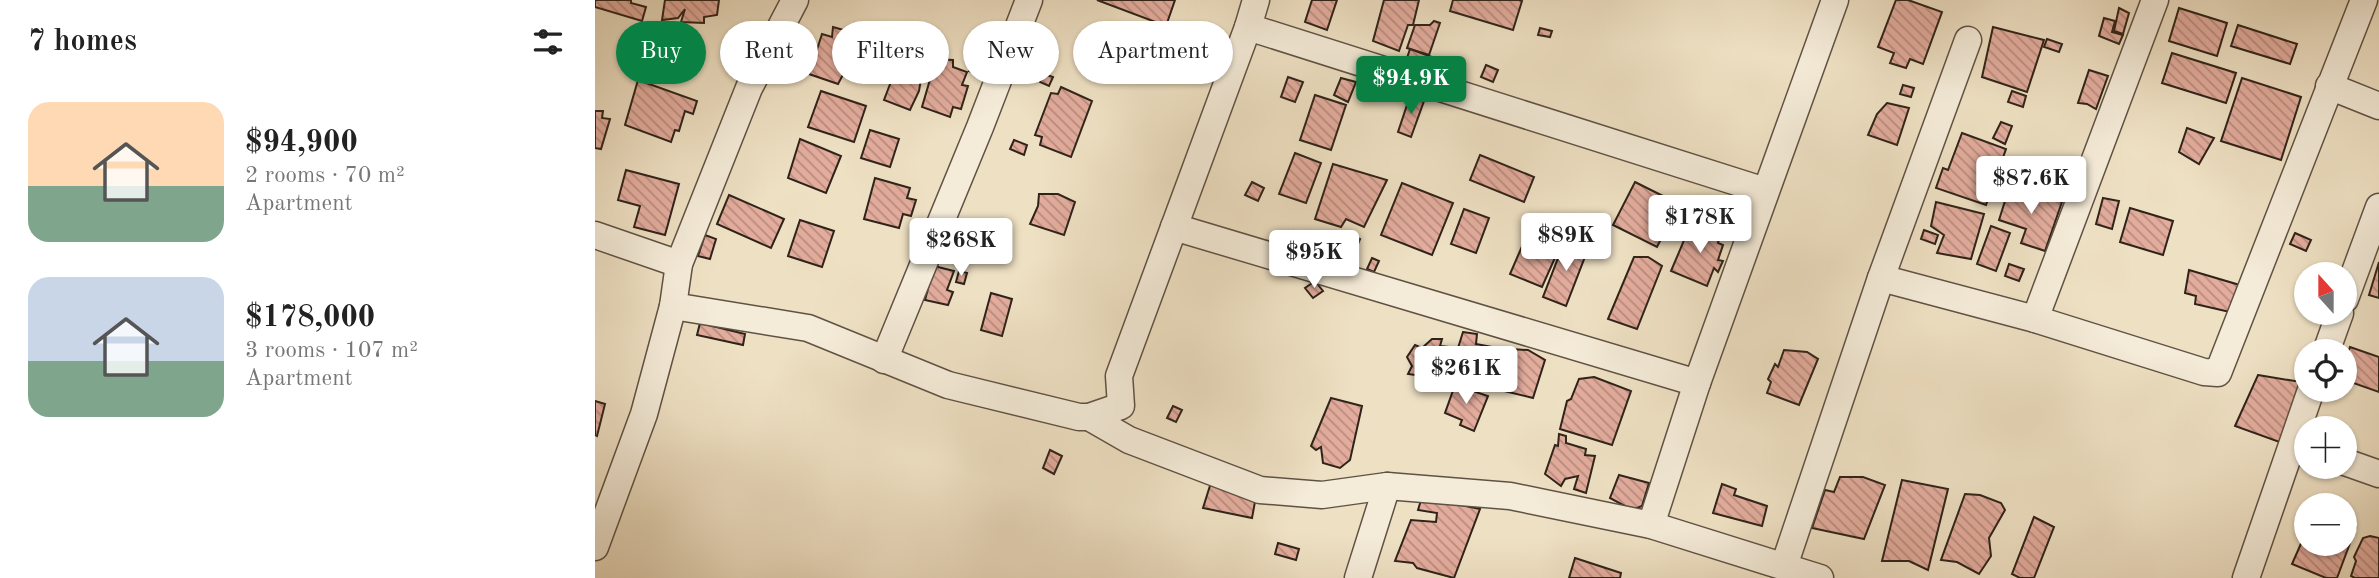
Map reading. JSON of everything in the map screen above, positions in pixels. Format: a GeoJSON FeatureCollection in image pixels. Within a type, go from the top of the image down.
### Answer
{"type":"FeatureCollection","features":[{"type":"Feature","properties":{"kind":"street"},"geometry":{"type":"LineString","coordinates":[[595,547],[644,414],[673,306],[679,264],[750,88],[795,0]]}},
{"type":"Feature","properties":{"kind":"street"},"geometry":{"type":"LineString","coordinates":[[884,360],[981,127],[1028,0]]}},
{"type":"Feature","properties":{"kind":"street"},"geometry":{"type":"LineString","coordinates":[[1149,445],[1121,406],[1119,376],[1256,0]]}},
{"type":"Feature","properties":{"kind":"street"},"geometry":{"type":"LineString","coordinates":[[2035,319],[2155,0]]}},
{"type":"Feature","properties":{"kind":"street"},"geometry":{"type":"LineString","coordinates":[[1881,278],[2035,319],[2204,372],[2218,373],[2364,0]]}},
{"type":"Feature","properties":{"kind":"street"},"geometry":{"type":"LineString","coordinates":[[1651,524],[1697,383],[1832,1]]}},
{"type":"Feature","properties":{"kind":"street"},"geometry":{"type":"LineString","coordinates":[[1248,27],[1765,191]]}},
{"type":"Feature","properties":{"kind":"street"},"geometry":{"type":"LineString","coordinates":[[1784,566],[1881,278],[1968,40]]}},
{"type":"Feature","properties":{"kind":"street"},"geometry":{"type":"LineString","coordinates":[[2329,86],[2379,106]]}},
{"type":"Feature","properties":{"kind":"street"},"geometry":{"type":"LineString","coordinates":[[2357,268],[2377,216]]}},
{"type":"Feature","properties":{"kind":"street"},"geometry":{"type":"LineString","coordinates":[[1174,228],[1697,383]]}},
{"type":"Feature","properties":{"kind":"street"},"geometry":{"type":"LineString","coordinates":[[595,235],[679,264]]}},
{"type":"Feature","properties":{"kind":"street"},"geometry":{"type":"LineString","coordinates":[[673,306],[808,328],[948,385],[1089,417],[1129,440],[1149,445],[1260,490],[1322,495],[1387,486],[1510,496],[1651,524],[1819,578]]}},
{"type":"Feature","properties":{"kind":"street"},"geometry":{"type":"LineString","coordinates":[[1089,417],[1121,406]]}},
{"type":"Feature","properties":{"kind":"street"},"geometry":{"type":"LineString","coordinates":[[2246,578],[2294,458]]}},
{"type":"Feature","properties":{"kind":"street"},"geometry":{"type":"LineString","coordinates":[[2357,466],[2379,474]]}},
{"type":"Feature","properties":{"kind":"street"},"geometry":{"type":"LineString","coordinates":[[1358,578],[1387,486]]}},
{"type":"Feature","properties":{"kind":"building"},"geometry":{"type":"Polygon","coordinates":[[[595,0],[631,0],[631,3],[646,7],[642,21],[595,7],[595,0]]]}},
{"type":"Feature","properties":{"kind":"building"},"geometry":{"type":"Polygon","coordinates":[[[665,0],[719,0],[717,15],[704,17],[704,21],[681,21],[685,9],[678,18],[662,20],[665,0]]]}},
{"type":"Feature","properties":{"kind":"building"},"geometry":{"type":"Polygon","coordinates":[[[1097,0],[1175,0],[1168,21],[1153,21],[1097,0]]]}},
{"type":"Feature","properties":{"kind":"building"},"geometry":{"type":"Polygon","coordinates":[[[1312,0],[1337,0],[1327,30],[1305,22],[1312,0]]]}},
{"type":"Feature","properties":{"kind":"building"},"geometry":{"type":"Polygon","coordinates":[[[1384,0],[1419,0],[1413,25],[1408,25],[1399,51],[1373,41],[1384,0]]]}},
{"type":"Feature","properties":{"kind":"building"},"geometry":{"type":"Polygon","coordinates":[[[1453,0],[1522,1],[1513,30],[1450,11],[1453,0]]]}},
{"type":"Feature","properties":{"kind":"building"},"geometry":{"type":"Polygon","coordinates":[[[1896,0],[1908,0],[1942,12],[1923,64],[1910,59],[1906,68],[1890,63],[1894,53],[1878,47],[1896,0]]]}},
{"type":"Feature","properties":{"kind":"building"},"geometry":{"type":"Polygon","coordinates":[[[2119,8],[2129,13],[2123,34],[2114,31],[2119,8]]]}},
{"type":"Feature","properties":{"kind":"building"},"geometry":{"type":"Polygon","coordinates":[[[2179,8],[2227,23],[2217,56],[2169,41],[2179,8]]]}},
{"type":"Feature","properties":{"kind":"building"},"geometry":{"type":"Polygon","coordinates":[[[2104,18],[2115,21],[2112,32],[2123,35],[2119,44],[2099,36],[2104,18]]]}},
{"type":"Feature","properties":{"kind":"building"},"geometry":{"type":"Polygon","coordinates":[[[1434,21],[1440,23],[1429,55],[1407,48],[1415,25],[1430,25],[1434,21]]]}},
{"type":"Feature","properties":{"kind":"building"},"geometry":{"type":"Polygon","coordinates":[[[2238,25],[2297,44],[2290,64],[2231,46],[2238,25]]]}},
{"type":"Feature","properties":{"kind":"building"},"geometry":{"type":"Polygon","coordinates":[[[1993,27],[2044,40],[2027,92],[1982,77],[1993,27]]]}},
{"type":"Feature","properties":{"kind":"building"},"geometry":{"type":"Polygon","coordinates":[[[1540,28],[1552,31],[1550,37],[1538,35],[1540,28]]]}},
{"type":"Feature","properties":{"kind":"building"},"geometry":{"type":"Polygon","coordinates":[[[822,34],[832,37],[832,82],[818,77],[818,46],[822,34]]]}},
{"type":"Feature","properties":{"kind":"building"},"geometry":{"type":"Polygon","coordinates":[[[2047,39],[2062,44],[2059,52],[2044,47],[2047,39]]]}},
{"type":"Feature","properties":{"kind":"building"},"geometry":{"type":"Polygon","coordinates":[[[1410,49],[1432,57],[1428,65],[1407,58],[1410,49]]]}},
{"type":"Feature","properties":{"kind":"building"},"geometry":{"type":"Polygon","coordinates":[[[2172,53],[2236,73],[2226,103],[2162,83],[2172,53]]]}},
{"type":"Feature","properties":{"kind":"building"},"geometry":{"type":"Polygon","coordinates":[[[949,60],[953,60],[953,67],[963,71],[962,85],[968,86],[961,109],[953,107],[950,117],[922,107],[929,84],[949,84],[949,60]]]}},
{"type":"Feature","properties":{"kind":"building"},"geometry":{"type":"Polygon","coordinates":[[[1486,65],[1498,70],[1493,82],[1481,77],[1486,65]]]}},
{"type":"Feature","properties":{"kind":"building"},"geometry":{"type":"Polygon","coordinates":[[[2089,70],[2108,76],[2096,109],[2078,103],[2089,70]]]}},
{"type":"Feature","properties":{"kind":"building"},"geometry":{"type":"Polygon","coordinates":[[[1288,77],[1303,82],[1295,102],[1281,97],[1288,77]]]}},
{"type":"Feature","properties":{"kind":"building"},"geometry":{"type":"Polygon","coordinates":[[[1341,78],[1356,82],[1348,102],[1334,95],[1341,78]]]}},
{"type":"Feature","properties":{"kind":"building"},"geometry":{"type":"Polygon","coordinates":[[[2242,78],[2301,97],[2281,160],[2221,141],[2242,78]]]}},
{"type":"Feature","properties":{"kind":"building"},"geometry":{"type":"Polygon","coordinates":[[[637,84],[649,84],[697,101],[693,114],[685,111],[679,131],[675,130],[671,142],[625,125],[637,84]]]}},
{"type":"Feature","properties":{"kind":"building"},"geometry":{"type":"Polygon","coordinates":[[[890,84],[920,84],[910,110],[884,100],[890,84]]]}},
{"type":"Feature","properties":{"kind":"building"},"geometry":{"type":"Polygon","coordinates":[[[1903,85],[1914,88],[1911,97],[1900,94],[1903,85]]]}},
{"type":"Feature","properties":{"kind":"building"},"geometry":{"type":"Polygon","coordinates":[[[1061,87],[1092,101],[1071,157],[1040,145],[1042,137],[1035,135],[1051,93],[1058,94],[1061,87]]]}},
{"type":"Feature","properties":{"kind":"building"},"geometry":{"type":"Polygon","coordinates":[[[821,91],[866,106],[854,142],[808,127],[821,91]]]}},
{"type":"Feature","properties":{"kind":"building"},"geometry":{"type":"Polygon","coordinates":[[[2012,91],[2026,96],[2023,107],[2008,102],[2012,91]]]}},
{"type":"Feature","properties":{"kind":"building"},"geometry":{"type":"Polygon","coordinates":[[[1315,95],[1346,105],[1331,150],[1300,140],[1315,95]]]}},
{"type":"Feature","properties":{"kind":"building"},"geometry":{"type":"Polygon","coordinates":[[[1410,96],[1424,101],[1411,137],[1398,132],[1410,96]]]}},
{"type":"Feature","properties":{"kind":"building"},"geometry":{"type":"Polygon","coordinates":[[[1887,103],[1909,108],[1897,145],[1868,135],[1877,114],[1887,103]]]}},
{"type":"Feature","properties":{"kind":"building"},"geometry":{"type":"Polygon","coordinates":[[[595,111],[603,111],[602,118],[610,119],[601,149],[595,148],[595,111]]]}},
{"type":"Feature","properties":{"kind":"building"},"geometry":{"type":"Polygon","coordinates":[[[2001,122],[2012,126],[2005,144],[1993,138],[2001,122]]]}},
{"type":"Feature","properties":{"kind":"building"},"geometry":{"type":"Polygon","coordinates":[[[2187,128],[2214,138],[2199,164],[2179,152],[2187,128]]]}},
{"type":"Feature","properties":{"kind":"building"},"geometry":{"type":"Polygon","coordinates":[[[870,130],[899,139],[890,167],[861,158],[870,130]]]}},
{"type":"Feature","properties":{"kind":"building"},"geometry":{"type":"Polygon","coordinates":[[[1962,133],[2006,149],[1986,205],[1936,188],[1943,168],[1948,170],[1962,133]]]}},
{"type":"Feature","properties":{"kind":"building"},"geometry":{"type":"Polygon","coordinates":[[[800,139],[841,156],[826,193],[788,178],[800,139]]]}},
{"type":"Feature","properties":{"kind":"building"},"geometry":{"type":"Polygon","coordinates":[[[1014,140],[1027,145],[1024,155],[1010,149],[1014,140]]]}},
{"type":"Feature","properties":{"kind":"building"},"geometry":{"type":"Polygon","coordinates":[[[1295,153],[1321,163],[1306,203],[1279,194],[1295,153]]]}},
{"type":"Feature","properties":{"kind":"building"},"geometry":{"type":"Polygon","coordinates":[[[1480,155],[1534,177],[1524,202],[1470,180],[1480,155]]]}},
{"type":"Feature","properties":{"kind":"building"},"geometry":{"type":"Polygon","coordinates":[[[1333,164],[1387,180],[1364,227],[1346,219],[1341,227],[1315,219],[1333,164]]]}},
{"type":"Feature","properties":{"kind":"building"},"geometry":{"type":"Polygon","coordinates":[[[626,170],[679,184],[665,235],[634,227],[640,206],[618,200],[626,170]]]}},
{"type":"Feature","properties":{"kind":"building"},"geometry":{"type":"Polygon","coordinates":[[[875,178],[910,188],[907,198],[916,200],[911,216],[903,214],[899,228],[864,219],[875,178]]]}},
{"type":"Feature","properties":{"kind":"building"},"geometry":{"type":"Polygon","coordinates":[[[1252,182],[1264,188],[1258,201],[1245,195],[1252,182]]]}},
{"type":"Feature","properties":{"kind":"building"},"geometry":{"type":"Polygon","coordinates":[[[1635,182],[1679,204],[1657,247],[1613,225],[1635,182]]]}},
{"type":"Feature","properties":{"kind":"building"},"geometry":{"type":"Polygon","coordinates":[[[1402,183],[1453,203],[1432,255],[1381,235],[1402,183]]]}},
{"type":"Feature","properties":{"kind":"building"},"geometry":{"type":"Polygon","coordinates":[[[2010,185],[2062,202],[2045,251],[2021,243],[2026,229],[1999,220],[2010,185]]]}},
{"type":"Feature","properties":{"kind":"building"},"geometry":{"type":"Polygon","coordinates":[[[1039,194],[1058,194],[1075,202],[1064,235],[1030,224],[1038,206],[1039,194]]]}},
{"type":"Feature","properties":{"kind":"building"},"geometry":{"type":"Polygon","coordinates":[[[729,195],[784,219],[771,248],[717,224],[729,195]]]}},
{"type":"Feature","properties":{"kind":"building"},"geometry":{"type":"Polygon","coordinates":[[[2103,198],[2119,201],[2112,229],[2096,224],[2103,198]]]}},
{"type":"Feature","properties":{"kind":"building"},"geometry":{"type":"Polygon","coordinates":[[[1936,202],[1984,214],[1971,259],[1937,253],[1944,235],[1931,226],[1936,202]]]}},
{"type":"Feature","properties":{"kind":"building"},"geometry":{"type":"Polygon","coordinates":[[[2130,208],[2173,221],[2163,255],[2120,242],[2130,208]]]}},
{"type":"Feature","properties":{"kind":"building"},"geometry":{"type":"Polygon","coordinates":[[[1464,209],[1489,218],[1476,253],[1451,244],[1464,209]]]}},
{"type":"Feature","properties":{"kind":"building"},"geometry":{"type":"Polygon","coordinates":[[[800,220],[834,231],[822,267],[788,256],[800,220]]]}},
{"type":"Feature","properties":{"kind":"building"},"geometry":{"type":"Polygon","coordinates":[[[1698,222],[1709,223],[1721,232],[1718,243],[1723,245],[1718,260],[1723,261],[1718,272],[1714,268],[1707,286],[1671,271],[1685,238],[1691,240],[1698,222]]]}},
{"type":"Feature","properties":{"kind":"building"},"geometry":{"type":"Polygon","coordinates":[[[1991,226],[2010,233],[1996,271],[1977,264],[1991,226]]]}},
{"type":"Feature","properties":{"kind":"building"},"geometry":{"type":"Polygon","coordinates":[[[1530,228],[1562,242],[1542,287],[1510,274],[1530,228]]]}},
{"type":"Feature","properties":{"kind":"building"},"geometry":{"type":"Polygon","coordinates":[[[1924,230],[1938,235],[1935,244],[1921,239],[1924,230]]]}},
{"type":"Feature","properties":{"kind":"building"},"geometry":{"type":"Polygon","coordinates":[[[1294,231],[1303,233],[1300,242],[1291,240],[1294,231]]]}},
{"type":"Feature","properties":{"kind":"building"},"geometry":{"type":"Polygon","coordinates":[[[2295,233],[2311,240],[2306,251],[2290,244],[2295,233]]]}},
{"type":"Feature","properties":{"kind":"building"},"geometry":{"type":"Polygon","coordinates":[[[1348,234],[1360,239],[1354,254],[1342,249],[1348,234]]]}},
{"type":"Feature","properties":{"kind":"building"},"geometry":{"type":"Polygon","coordinates":[[[705,235],[716,239],[710,259],[698,256],[705,235]]]}},
{"type":"Feature","properties":{"kind":"building"},"geometry":{"type":"Polygon","coordinates":[[[1565,240],[1588,249],[1566,306],[1543,297],[1565,240]]]}},
{"type":"Feature","properties":{"kind":"building"},"geometry":{"type":"Polygon","coordinates":[[[1634,257],[1648,257],[1662,266],[1637,329],[1608,319],[1634,257]]]}},
{"type":"Feature","properties":{"kind":"building"},"geometry":{"type":"Polygon","coordinates":[[[1372,258],[1379,261],[1374,272],[1367,269],[1372,258]]]}},
{"type":"Feature","properties":{"kind":"building"},"geometry":{"type":"Polygon","coordinates":[[[2379,262],[2379,298],[2369,295],[2379,262]]]}},
{"type":"Feature","properties":{"kind":"building"},"geometry":{"type":"Polygon","coordinates":[[[2009,264],[2024,269],[2019,281],[2005,276],[2009,264]]]}},
{"type":"Feature","properties":{"kind":"building"},"geometry":{"type":"Polygon","coordinates":[[[934,266],[954,271],[947,290],[953,292],[948,305],[925,300],[934,266]]]}},
{"type":"Feature","properties":{"kind":"building"},"geometry":{"type":"Polygon","coordinates":[[[2189,270],[2243,286],[2237,302],[2232,301],[2230,312],[2195,304],[2196,296],[2185,293],[2189,270]]]}},
{"type":"Feature","properties":{"kind":"building"},"geometry":{"type":"Polygon","coordinates":[[[959,271],[967,273],[964,284],[956,282],[959,271]]]}},
{"type":"Feature","properties":{"kind":"building"},"geometry":{"type":"Polygon","coordinates":[[[1315,281],[1323,291],[1313,298],[1305,288],[1315,281]]]}},
{"type":"Feature","properties":{"kind":"building"},"geometry":{"type":"Polygon","coordinates":[[[991,293],[1012,299],[1002,336],[981,330],[991,293]]]}},
{"type":"Feature","properties":{"kind":"building"},"geometry":{"type":"Polygon","coordinates":[[[700,323],[745,334],[743,345],[697,335],[700,323]]]}},
{"type":"Feature","properties":{"kind":"building"},"geometry":{"type":"Polygon","coordinates":[[[1463,332],[1477,334],[1476,344],[1492,347],[1486,362],[1491,364],[1486,385],[1408,374],[1412,366],[1407,357],[1415,345],[1422,348],[1432,339],[1442,339],[1440,346],[1458,348],[1463,332]]]}},
{"type":"Feature","properties":{"kind":"building"},"geometry":{"type":"Polygon","coordinates":[[[1511,349],[1528,350],[1545,360],[1533,398],[1500,390],[1511,349]]]}},
{"type":"Feature","properties":{"kind":"building"},"geometry":{"type":"Polygon","coordinates":[[[2357,349],[2379,357],[2379,392],[2357,384],[2357,349]]]}},
{"type":"Feature","properties":{"kind":"building"},"geometry":{"type":"Polygon","coordinates":[[[1784,350],[1807,352],[1818,359],[1799,405],[1767,393],[1771,382],[1768,379],[1775,364],[1778,367],[1784,350]]]}},
{"type":"Feature","properties":{"kind":"building"},"geometry":{"type":"Polygon","coordinates":[[[2258,375],[2294,381],[2294,402],[2300,402],[2285,444],[2235,426],[2258,375]]]}},
{"type":"Feature","properties":{"kind":"building"},"geometry":{"type":"Polygon","coordinates":[[[1594,377],[1631,391],[1612,445],[1560,429],[1567,401],[1571,399],[1579,379],[1594,377]]]}},
{"type":"Feature","properties":{"kind":"building"},"geometry":{"type":"Polygon","coordinates":[[[1455,385],[1488,396],[1474,431],[1460,425],[1462,420],[1445,413],[1455,385]]]}},
{"type":"Feature","properties":{"kind":"building"},"geometry":{"type":"Polygon","coordinates":[[[1331,398],[1362,406],[1350,460],[1340,468],[1323,463],[1321,447],[1316,450],[1311,446],[1331,398]]]}},
{"type":"Feature","properties":{"kind":"building"},"geometry":{"type":"Polygon","coordinates":[[[595,401],[605,404],[597,436],[595,435],[595,401]]]}},
{"type":"Feature","properties":{"kind":"building"},"geometry":{"type":"Polygon","coordinates":[[[1173,406],[1182,410],[1176,422],[1167,418],[1173,406]]]}},
{"type":"Feature","properties":{"kind":"building"},"geometry":{"type":"Polygon","coordinates":[[[1559,434],[1566,436],[1566,443],[1586,449],[1585,455],[1595,456],[1586,493],[1574,489],[1578,476],[1565,479],[1561,486],[1545,474],[1555,445],[1558,446],[1559,434]]]}},
{"type":"Feature","properties":{"kind":"building"},"geometry":{"type":"Polygon","coordinates":[[[1050,450],[1062,456],[1054,474],[1043,468],[1050,450]]]}},
{"type":"Feature","properties":{"kind":"building"},"geometry":{"type":"Polygon","coordinates":[[[1619,475],[1649,483],[1642,506],[1632,510],[1610,498],[1619,475]]]}},
{"type":"Feature","properties":{"kind":"building"},"geometry":{"type":"Polygon","coordinates":[[[1213,476],[1257,491],[1252,518],[1203,508],[1213,476]]]}},
{"type":"Feature","properties":{"kind":"building"},"geometry":{"type":"Polygon","coordinates":[[[1840,477],[1863,477],[1885,485],[1864,539],[1812,528],[1825,490],[1834,492],[1840,477]]]}},
{"type":"Feature","properties":{"kind":"building"},"geometry":{"type":"Polygon","coordinates":[[[1902,480],[1948,489],[1928,570],[1909,561],[1882,561],[1902,480]]]}},
{"type":"Feature","properties":{"kind":"building"},"geometry":{"type":"Polygon","coordinates":[[[1722,484],[1736,489],[1734,495],[1767,506],[1762,526],[1713,513],[1722,484]]]}},
{"type":"Feature","properties":{"kind":"building"},"geometry":{"type":"Polygon","coordinates":[[[1965,494],[1980,495],[2001,503],[2005,510],[1989,538],[1991,556],[1979,574],[1957,562],[1941,560],[1965,494]]]}},
{"type":"Feature","properties":{"kind":"building"},"geometry":{"type":"Polygon","coordinates":[[[1422,497],[1480,509],[1454,578],[1417,568],[1413,563],[1395,561],[1411,520],[1436,522],[1437,513],[1418,510],[1422,497]]]}},
{"type":"Feature","properties":{"kind":"building"},"geometry":{"type":"Polygon","coordinates":[[[2034,517],[2054,527],[2034,578],[2020,578],[2012,574],[2034,517]]]}},
{"type":"Feature","properties":{"kind":"building"},"geometry":{"type":"Polygon","coordinates":[[[2363,538],[2379,538],[2379,578],[2351,576],[2356,561],[2354,557],[2357,556],[2363,538]]]}},
{"type":"Feature","properties":{"kind":"building"},"geometry":{"type":"Polygon","coordinates":[[[1278,543],[1299,549],[1296,560],[1275,554],[1278,543]]]}},
{"type":"Feature","properties":{"kind":"building"},"geometry":{"type":"Polygon","coordinates":[[[2296,556],[2345,556],[2337,578],[2326,578],[2292,564],[2296,556]]]}},
{"type":"Feature","properties":{"kind":"building"},"geometry":{"type":"Polygon","coordinates":[[[1575,558],[1621,573],[1620,578],[1569,578],[1575,558]]]}}]}
